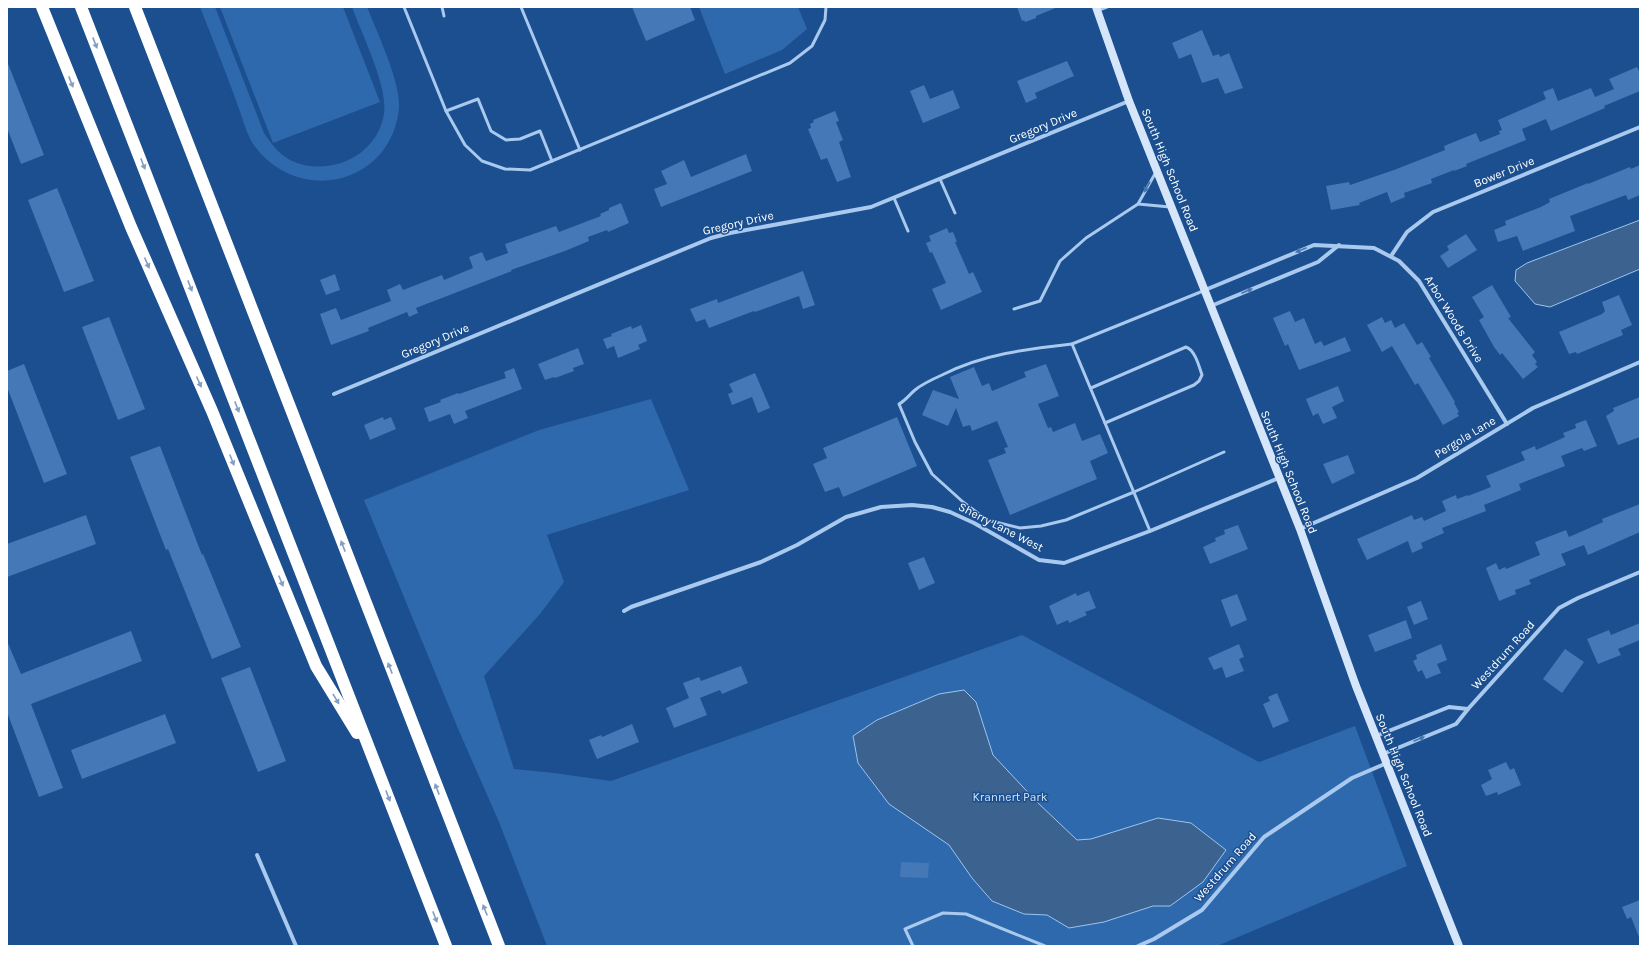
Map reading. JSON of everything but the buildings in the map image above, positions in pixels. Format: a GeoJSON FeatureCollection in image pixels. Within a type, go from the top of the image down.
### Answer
{"type":"FeatureCollection","features":[{"type":"Feature","properties":{"kind":"highway"},"geometry":{"type":"LineString","coordinates":[[42,7],[125,213],[212,411],[316,666],[373,760]]}},
{"type":"Feature","properties":{"kind":"highway"},"geometry":{"type":"LineString","coordinates":[[81,7],[446,946]]}},
{"type":"Feature","properties":{"kind":"highway"},"geometry":{"type":"LineString","coordinates":[[135,7],[499,946]]}},
{"type":"Feature","properties":{"kind":"highway"},"geometry":{"type":"LineString","coordinates":[[142,7],[155,61]]}},
{"type":"Feature","properties":{"kind":"street","name":"South High School Road"},"geometry":{"type":"LineString","coordinates":[[1096,9],[1157,170],[1300,529],[1356,686],[1459,946]]}},
{"type":"Feature","properties":{"kind":"street","name":"Gregory Drive"},"geometry":{"type":"LineString","coordinates":[[334,394],[711,238],[730,233],[860,210],[894,198],[1130,100]]}},
{"type":"Feature","properties":{"kind":"street","name":"Bower Drive"},"geometry":{"type":"LineString","coordinates":[[1391,256],[1407,232],[1433,212],[1640,127]]}},
{"type":"Feature","properties":{"kind":"street","name":"Arbor Woods Drive"},"geometry":{"type":"LineString","coordinates":[[1205,290],[1314,245],[1339,245],[1374,248],[1391,256],[1408,269],[1421,284],[1507,424]]}},
{"type":"Feature","properties":{"kind":"street"},"geometry":{"type":"LineString","coordinates":[[1212,306],[1318,262],[1339,245]]}},
{"type":"Feature","properties":{"kind":"street","name":"Pergola Lane"},"geometry":{"type":"LineString","coordinates":[[1300,529],[1417,478],[1546,402],[1640,362]]}},
{"type":"Feature","properties":{"kind":"street","name":"Sherry Lane West"},"geometry":{"type":"LineString","coordinates":[[624,611],[631,607],[761,562],[797,545],[846,518],[881,507],[912,505],[932,507],[950,512],[974,523],[1040,560],[1064,563],[1279,478]]}},
{"type":"Feature","properties":{"kind":"street","name":"Westdrum Road"},"geometry":{"type":"LineString","coordinates":[[1383,754],[1456,724],[1559,608],[1578,598],[1640,572]]}},
{"type":"Feature","properties":{"kind":"street"},"geometry":{"type":"LineString","coordinates":[[1376,736],[1449,707],[1468,709]]}},
{"type":"Feature","properties":{"kind":"street","name":"Westdrum Road"},"geometry":{"type":"LineString","coordinates":[[1138,946],[1154,939],[1202,910],[1264,837],[1352,778],[1387,763]]}},
{"type":"Feature","properties":{"kind":"street"},"geometry":{"type":"LineString","coordinates":[[257,855],[296,946]]}},
{"type":"Feature","properties":{"kind":"lane"},"geometry":{"type":"LineString","coordinates":[[404,7],[446,111],[465,145],[482,161],[505,169],[530,170],[790,63],[812,46],[825,20],[826,7]]}},
{"type":"Feature","properties":{"kind":"lane"},"geometry":{"type":"LineString","coordinates":[[442,7],[444,16]]}},
{"type":"Feature","properties":{"kind":"lane"},"geometry":{"type":"LineString","coordinates":[[521,7],[580,150]]}},
{"type":"Feature","properties":{"kind":"lane"},"geometry":{"type":"LineString","coordinates":[[1096,9],[1107,7]]}},
{"type":"Feature","properties":{"kind":"lane"},"geometry":{"type":"LineString","coordinates":[[446,111],[478,99],[491,131],[506,140],[520,139],[540,131],[552,161]]}},
{"type":"Feature","properties":{"kind":"lane"},"geometry":{"type":"LineString","coordinates":[[1014,309],[1040,300],[1060,261],[1086,238],[1138,204],[1157,170]]}},
{"type":"Feature","properties":{"kind":"lane"},"geometry":{"type":"LineString","coordinates":[[940,179],[955,213]]}},
{"type":"Feature","properties":{"kind":"lane"},"geometry":{"type":"LineString","coordinates":[[894,198],[908,231]]}},
{"type":"Feature","properties":{"kind":"lane"},"geometry":{"type":"LineString","coordinates":[[1138,204],[1172,207]]}},
{"type":"Feature","properties":{"kind":"lane"},"geometry":{"type":"LineString","coordinates":[[1205,290],[1072,344],[1010,352],[967,364],[943,374],[916,389],[907,399],[899,404],[915,442],[932,474],[963,502],[987,520],[1020,528],[1041,526],[1066,520],[1224,452]]}},
{"type":"Feature","properties":{"kind":"lane"},"geometry":{"type":"LineString","coordinates":[[1072,344],[1150,530]]}},
{"type":"Feature","properties":{"kind":"lane"},"geometry":{"type":"LineString","coordinates":[[1091,388],[1186,347],[1190,348],[1194,354],[1202,375],[1199,381],[1194,385],[1105,423]]}},
{"type":"Feature","properties":{"kind":"lane"},"geometry":{"type":"LineString","coordinates":[[913,946],[905,929],[943,913],[966,914],[1045,946]]}},
{"type":"Feature","properties":{"kind":"green space"},"geometry":{"type":"Polygon","coordinates":[[[200,7],[215,7],[264,133],[276,149],[292,161],[306,165],[321,166],[349,160],[362,152],[372,142],[380,129],[384,114],[382,89],[373,60],[352,7],[367,7],[388,58],[399,98],[399,108],[393,134],[380,154],[363,169],[342,178],[320,181],[297,177],[275,166],[256,148],[250,139],[200,7]]]}},
{"type":"Feature","properties":{"kind":"green space"},"geometry":{"type":"Polygon","coordinates":[[[220,7],[343,7],[380,102],[273,143],[220,7]]]}},
{"type":"Feature","properties":{"kind":"green space"},"geometry":{"type":"Polygon","coordinates":[[[699,7],[798,7],[807,29],[782,50],[725,74],[699,7]]]}},
{"type":"Feature","properties":{"kind":"green space","name":"Krannert Park"},"geometry":{"type":"Polygon","coordinates":[[[651,399],[689,490],[547,535],[564,582],[540,614],[484,676],[514,769],[611,781],[1022,635],[1259,762],[1355,726],[1407,866],[1217,946],[547,946],[499,822],[459,731],[364,500],[539,430],[651,399]]]}},
{"type":"Feature","properties":{"kind":"shaded area"},"geometry":{"type":"Polygon","coordinates":[[[1640,220],[1640,269],[1550,307],[1535,304],[1515,281],[1516,270],[1527,263],[1640,220]]]}},
{"type":"Feature","properties":{"kind":"shaded area"},"geometry":{"type":"Polygon","coordinates":[[[964,690],[976,702],[993,755],[1037,802],[1077,840],[1091,839],[1158,818],[1191,823],[1226,850],[1203,882],[1170,906],[1153,906],[1104,922],[1069,928],[1047,915],[1024,914],[992,901],[972,878],[949,845],[889,804],[858,763],[853,736],[877,720],[939,694],[964,690]]]}}]}
